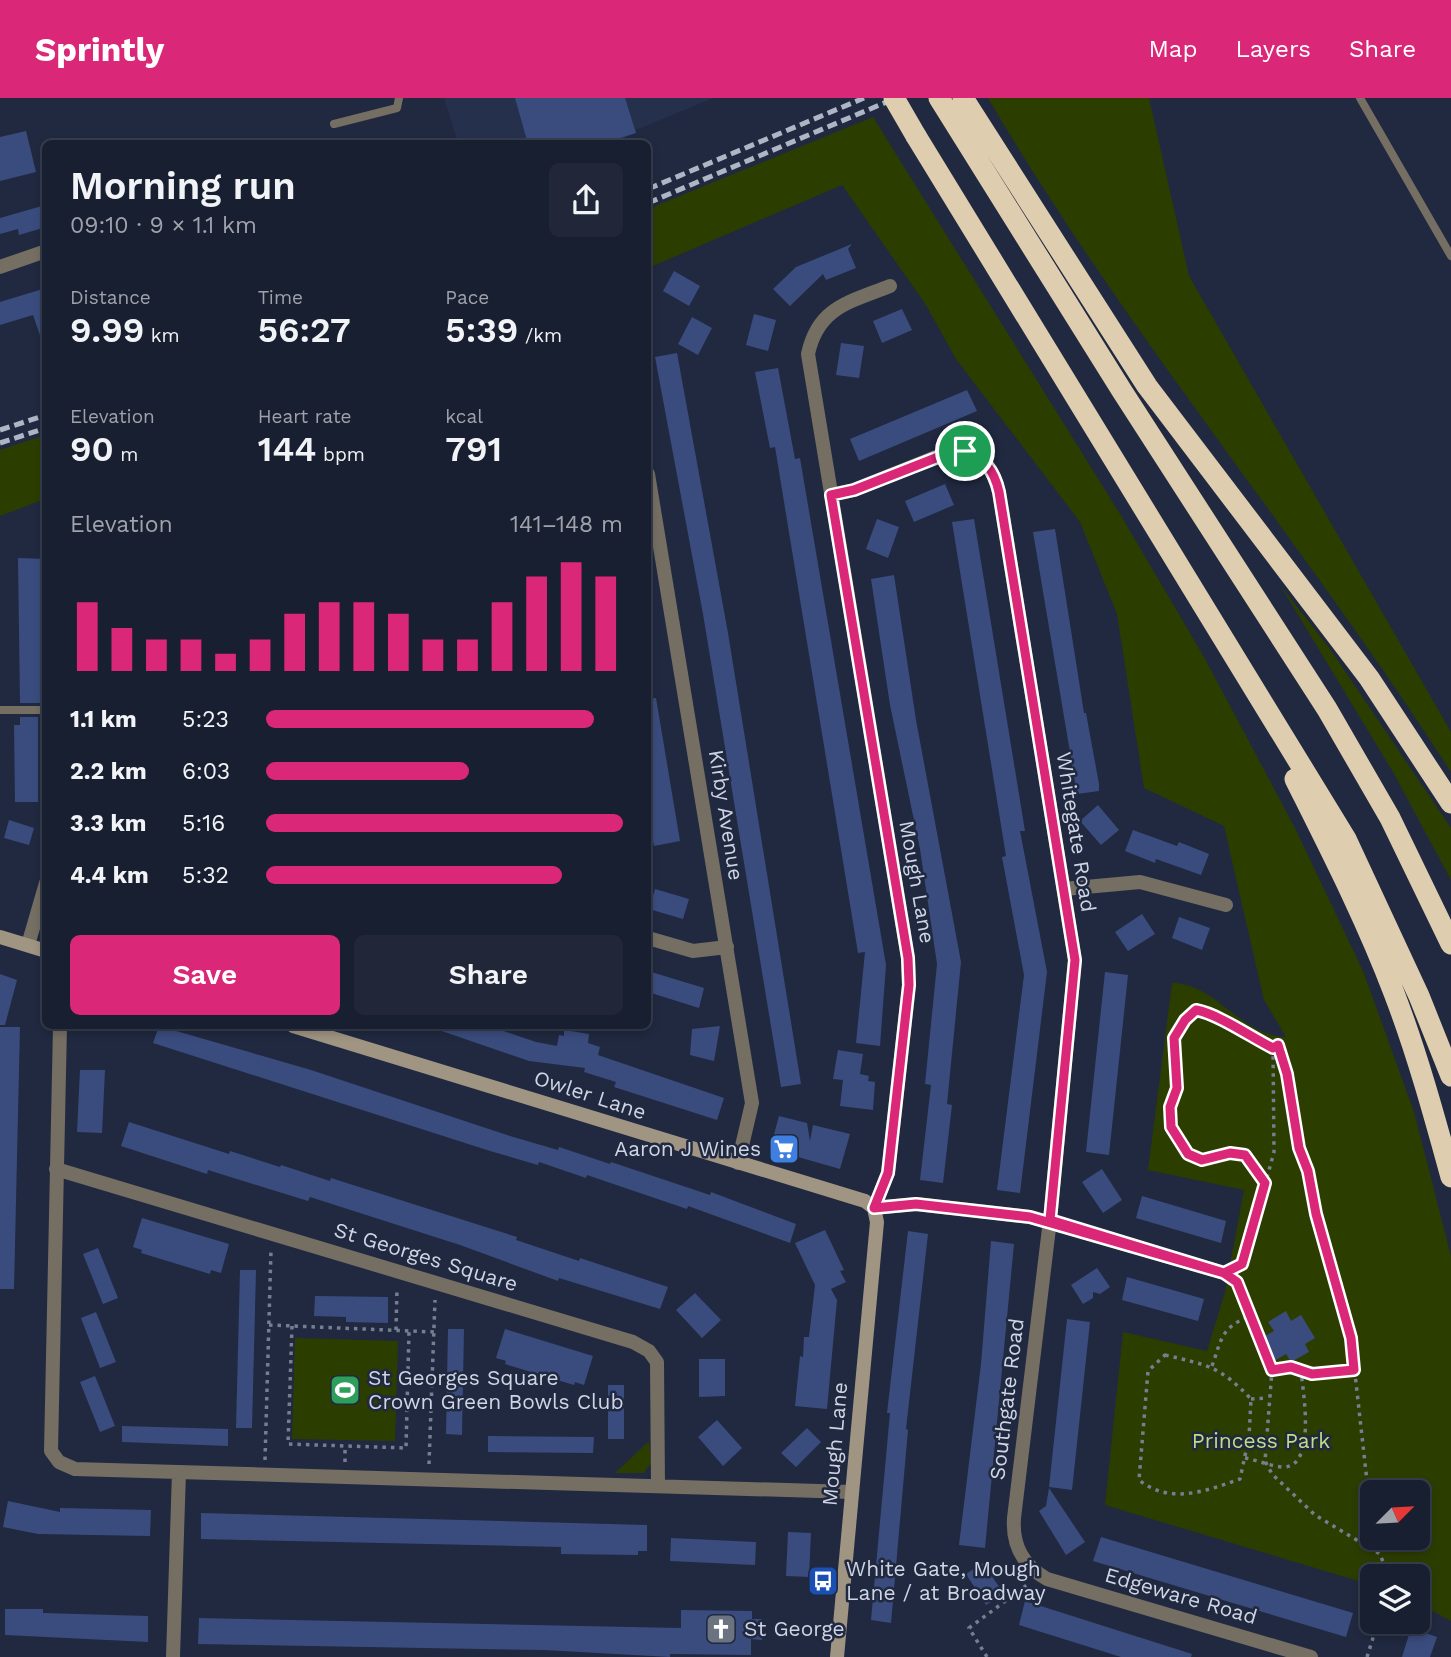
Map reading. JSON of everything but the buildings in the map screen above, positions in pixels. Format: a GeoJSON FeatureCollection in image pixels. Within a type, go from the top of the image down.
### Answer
{"type":"FeatureCollection","features":[{"type":"Feature","properties":{"kind":"highway"},"geometry":{"type":"LineString","coordinates":[[894,98],[1346,839],[1419,996],[1451,1076]]}},
{"type":"Feature","properties":{"kind":"highway"},"geometry":{"type":"LineString","coordinates":[[939,98],[954,126],[1327,709],[1390,818],[1451,944]]}},
{"type":"Feature","properties":{"kind":"highway"},"geometry":{"type":"LineString","coordinates":[[967,105],[1147,386],[1369,678],[1451,803]]}},
{"type":"Feature","properties":{"kind":"highway"},"geometry":{"type":"LineString","coordinates":[[1234,654],[1360,910],[1380,958],[1431,1102],[1451,1177]]}},
{"type":"Feature","properties":{"kind":"street"},"geometry":{"type":"LineString","coordinates":[[0,267],[42,252]]}},
{"type":"Feature","properties":{"kind":"street","name":"Mough Lane"},"geometry":{"type":"LineString","coordinates":[[837,1657],[877,1223],[874,1208],[888,1173],[909,985],[908,958],[808,354],[812,335],[822,319],[837,308],[890,286]]}},
{"type":"Feature","properties":{"kind":"street","name":"Whitegate Road"},"geometry":{"type":"LineString","coordinates":[[831,495],[854,490],[951,452],[965,451],[982,458],[996,476],[1075,960],[1050,1220]]}},
{"type":"Feature","properties":{"kind":"street","name":"Kirby Avenue"},"geometry":{"type":"LineString","coordinates":[[651,492],[752,1103],[738,1163]]}},
{"type":"Feature","properties":{"kind":"street"},"geometry":{"type":"LineString","coordinates":[[1065,889],[1140,882],[1226,905]]}},
{"type":"Feature","properties":{"kind":"street"},"geometry":{"type":"LineString","coordinates":[[28,945],[42,897]]}},
{"type":"Feature","properties":{"kind":"street"},"geometry":{"type":"LineString","coordinates":[[0,937],[42,950]]}},
{"type":"Feature","properties":{"kind":"street"},"geometry":{"type":"LineString","coordinates":[[651,939],[693,951],[727,947]]}},
{"type":"Feature","properties":{"kind":"street"},"geometry":{"type":"LineString","coordinates":[[60,1029],[51,1451],[59,1462],[75,1469],[851,1492]]}},
{"type":"Feature","properties":{"kind":"street","name":"Owler Lane"},"geometry":{"type":"LineString","coordinates":[[303,1029],[865,1201],[874,1208]]}},
{"type":"Feature","properties":{"kind":"street","name":"St Georges Square"},"geometry":{"type":"LineString","coordinates":[[56,1169],[633,1342],[649,1351],[657,1362],[658,1486]]}},
{"type":"Feature","properties":{"kind":"street"},"geometry":{"type":"LineString","coordinates":[[874,1208],[916,1204],[1050,1220],[1224,1273]]}},
{"type":"Feature","properties":{"kind":"street","name":"Southgate Road"},"geometry":{"type":"LineString","coordinates":[[1039,1574],[1032,1570],[1013,1538],[1050,1220]]}},
{"type":"Feature","properties":{"kind":"street"},"geometry":{"type":"LineString","coordinates":[[173,1657],[179,1472]]}},
{"type":"Feature","properties":{"kind":"street","name":"Edgeware Road"},"geometry":{"type":"LineString","coordinates":[[1039,1574],[1311,1657]]}},
{"type":"Feature","properties":{"kind":"lane"},"geometry":{"type":"LineString","coordinates":[[334,124],[397,108],[399,98]]}},
{"type":"Feature","properties":{"kind":"lane"},"geometry":{"type":"LineString","coordinates":[[1360,98],[1451,256]]}},
{"type":"Feature","properties":{"kind":"lane"},"geometry":{"type":"LineString","coordinates":[[0,709],[42,710]]}},
{"type":"Feature","properties":{"kind":"path"},"geometry":{"type":"LineString","coordinates":[[1265,1183],[1245,1155],[1230,1153],[1202,1160],[1188,1154],[1171,1127],[1170,1107],[1177,1088],[1174,1038],[1185,1020],[1196,1010],[1213,1013],[1232,1028],[1273,1048]]}},
{"type":"Feature","properties":{"kind":"path"},"geometry":{"type":"LineString","coordinates":[[1273,1048],[1278,1045],[1287,1074],[1299,1148],[1308,1171],[1316,1214],[1351,1338],[1367,1480]]}},
{"type":"Feature","properties":{"kind":"path"},"geometry":{"type":"LineString","coordinates":[[1273,1048],[1274,1152],[1242,1264],[1224,1273],[1237,1282],[1272,1370],[1265,1461],[1272,1474],[1315,1514],[1380,1554]]}},
{"type":"Feature","properties":{"kind":"path"},"geometry":{"type":"LineString","coordinates":[[265,1465],[271,1241]]}},
{"type":"Feature","properties":{"kind":"path"},"geometry":{"type":"LineString","coordinates":[[396,1330],[397,1279]]}},
{"type":"Feature","properties":{"kind":"path"},"geometry":{"type":"LineString","coordinates":[[428,1470],[435,1291]]}},
{"type":"Feature","properties":{"kind":"path"},"geometry":{"type":"LineString","coordinates":[[1212,1366],[1224,1331],[1234,1323],[1251,1316]]}},
{"type":"Feature","properties":{"kind":"path"},"geometry":{"type":"LineString","coordinates":[[268,1325],[434,1332]]}},
{"type":"Feature","properties":{"kind":"path"},"geometry":{"type":"LineString","coordinates":[[292,1326],[288,1444],[406,1448],[409,1331]]}},
{"type":"Feature","properties":{"kind":"path"},"geometry":{"type":"LineString","coordinates":[[1165,1355],[1212,1366],[1232,1379],[1251,1399],[1250,1437],[1240,1479],[1209,1490],[1178,1495],[1153,1491],[1139,1480],[1148,1371],[1165,1355]]}},
{"type":"Feature","properties":{"kind":"path"},"geometry":{"type":"LineString","coordinates":[[1272,1370],[1291,1367],[1312,1374],[1354,1370]]}},
{"type":"Feature","properties":{"kind":"path"},"geometry":{"type":"LineString","coordinates":[[1245,1458],[1283,1467],[1294,1464],[1303,1455],[1306,1437],[1301,1371]]}},
{"type":"Feature","properties":{"kind":"path"},"geometry":{"type":"LineString","coordinates":[[1251,1399],[1268,1398]]}},
{"type":"Feature","properties":{"kind":"path"},"geometry":{"type":"LineString","coordinates":[[345,1446],[345,1467]]}},
{"type":"Feature","properties":{"kind":"path"},"geometry":{"type":"LineString","coordinates":[[1379,1550],[1383,1564]]}},
{"type":"Feature","properties":{"kind":"path"},"geometry":{"type":"LineString","coordinates":[[987,1657],[969,1628],[1039,1574]]}},
{"type":"Feature","properties":{"kind":"path"},"geometry":{"type":"LineString","coordinates":[[1367,1657],[1374,1634]]}},
{"type":"Feature","properties":{"kind":"shaded area"},"geometry":{"type":"Polygon","coordinates":[[[444,98],[713,98],[612,140],[457,140],[444,98]]]}},
{"type":"Feature","properties":{"kind":"green space"},"geometry":{"type":"Polygon","coordinates":[[[988,98],[1149,98],[1189,276],[1451,732],[1451,772],[1336,603],[1098,270],[1041,185],[988,98]]]}},
{"type":"Feature","properties":{"kind":"green space","name":"Princess Park"},"geometry":{"type":"Polygon","coordinates":[[[873,117],[1120,514],[1204,657],[1295,828],[1363,971],[1414,1112],[1451,1256],[1451,1621],[1430,1610],[1430,1564],[1360,1564],[1360,1581],[1105,1505],[1123,1332],[1207,1351],[1225,1292],[1244,1190],[1148,1170],[1172,983],[1188,985],[1202,991],[1255,1028],[1286,1037],[1264,1000],[1224,826],[1144,788],[1117,614],[1080,522],[956,359],[926,305],[842,185],[651,267],[651,208],[873,117]]]}},
{"type":"Feature","properties":{"kind":"green space"},"geometry":{"type":"Polygon","coordinates":[[[42,436],[42,500],[0,516],[0,450],[42,436]]]}},
{"type":"Feature","properties":{"kind":"green space"},"geometry":{"type":"Polygon","coordinates":[[[1280,585],[1330,649],[1451,828],[1451,880],[1393,772],[1280,585]]]}},
{"type":"Feature","properties":{"kind":"green space","name":"St Georges Square Crown Green Bowls Club"},"geometry":{"type":"Polygon","coordinates":[[[295,1338],[398,1341],[395,1441],[292,1439],[295,1338]]]}},
{"type":"Feature","properties":{"kind":"green space"},"geometry":{"type":"Polygon","coordinates":[[[649,1441],[651,1463],[644,1473],[615,1473],[649,1441]]]}},
{"type":"Feature","properties":{"kind":"railway"},"geometry":{"type":"LineString","coordinates":[[651,188],[864,98]]}},
{"type":"Feature","properties":{"kind":"railway"},"geometry":{"type":"LineString","coordinates":[[651,202],[896,98]]}},
{"type":"Feature","properties":{"kind":"railway"},"geometry":{"type":"LineString","coordinates":[[0,430],[42,416]]}},
{"type":"Feature","properties":{"kind":"railway"},"geometry":{"type":"LineString","coordinates":[[0,443],[42,429]]}},
{"type":"Feature","properties":{"kind":"place","name":"Aaron J Wines"},"geometry":{"type":"Point","coordinates":[784,1149]}},
{"type":"Feature","properties":{"kind":"place","name":"St Georges Square Crown Green Bowls Club"},"geometry":{"type":"Point","coordinates":[345,1390]}},
{"type":"Feature","properties":{"kind":"place","name":"White Gate, Mough Lane / at Broadway"},"geometry":{"type":"Point","coordinates":[823,1581]}},
{"type":"Feature","properties":{"kind":"place","name":"St George"},"geometry":{"type":"Point","coordinates":[721,1629]}},
{"type":"Feature","properties":{"kind":"route"},"geometry":{"type":"LineString","coordinates":[[965,451],[951,452],[854,490],[831,495],[908,958],[909,985],[888,1173],[874,1208],[916,1204],[1050,1220],[1153,1253],[1224,1273],[1242,1264],[1265,1183],[1245,1155],[1230,1153],[1202,1160],[1188,1154],[1171,1127],[1170,1107],[1177,1088],[1174,1038],[1185,1020],[1196,1010],[1213,1013],[1232,1028],[1250,1037],[1273,1048],[1278,1045],[1282,1055],[1299,1148],[1308,1171],[1316,1214],[1351,1338],[1354,1370],[1312,1374],[1291,1367],[1272,1370],[1237,1282],[1224,1273],[1050,1220],[1075,960],[996,476],[982,458],[965,451]]}}]}
